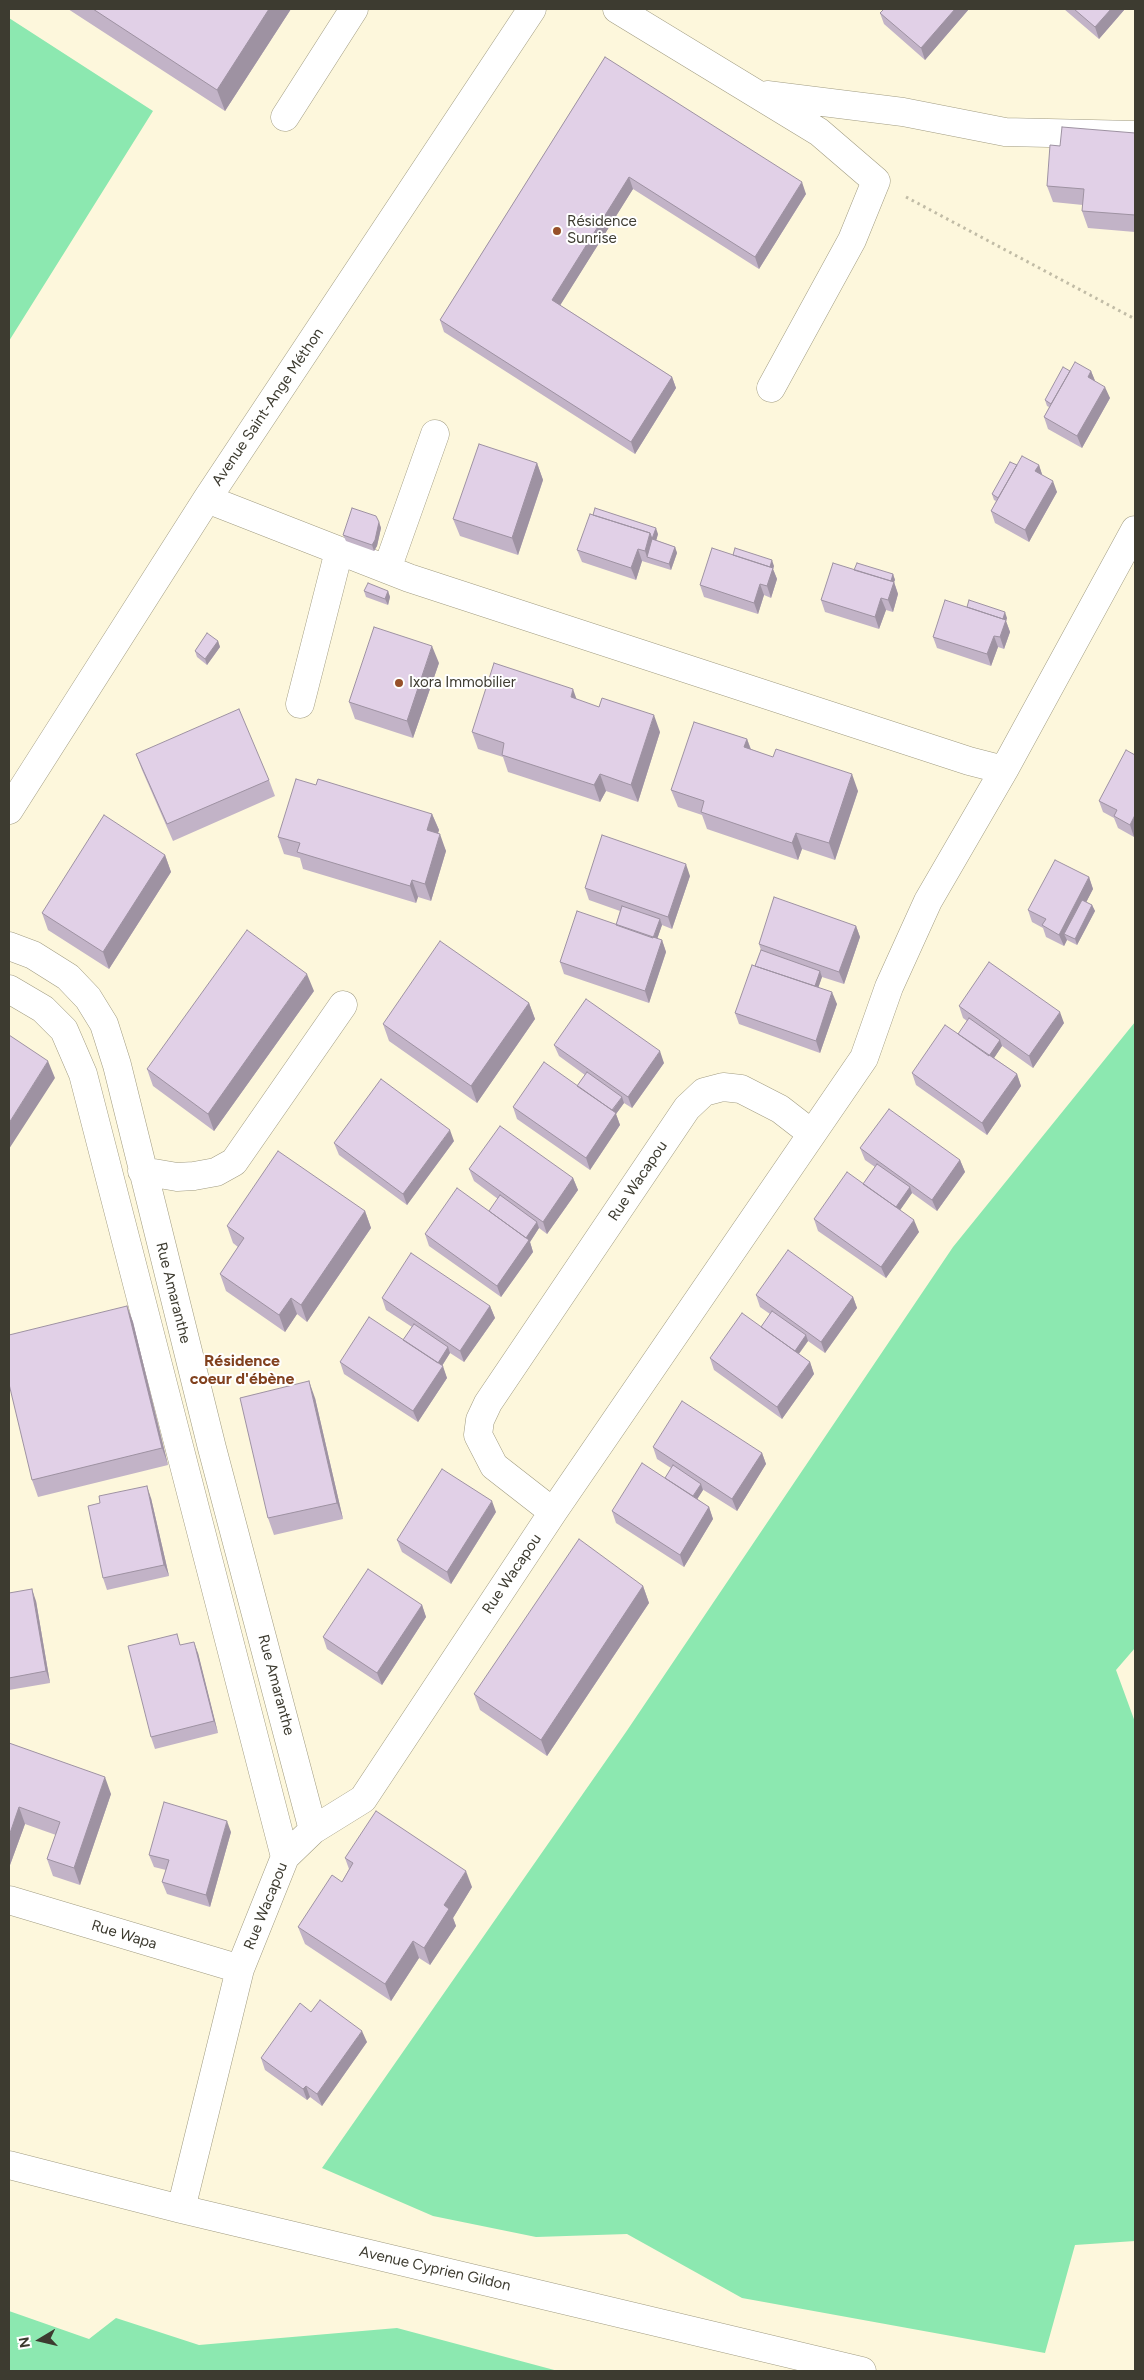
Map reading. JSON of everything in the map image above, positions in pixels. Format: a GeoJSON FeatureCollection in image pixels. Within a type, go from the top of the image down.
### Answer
{"type":"FeatureCollection","features":[{"type":"Feature","properties":{"kind":"street"},"geometry":{"type":"LineString","coordinates":[[285,116],[354,9]]}},
{"type":"Feature","properties":{"kind":"street","name":"Avenue Saint-Ange Méthon"},"geometry":{"type":"LineString","coordinates":[[9,810],[207,499],[532,9]]}},
{"type":"Feature","properties":{"kind":"street"},"geometry":{"type":"LineString","coordinates":[[616,9],[819,132],[876,180],[852,240],[771,388]]}},
{"type":"Feature","properties":{"kind":"street"},"geometry":{"type":"LineString","coordinates":[[759,94],[903,112],[1005,132],[1135,135]]}},
{"type":"Feature","properties":{"kind":"street"},"geometry":{"type":"LineString","coordinates":[[387,569],[435,434]]}},
{"type":"Feature","properties":{"kind":"street"},"geometry":{"type":"LineString","coordinates":[[207,499],[387,569],[960,758],[1004,770]]}},
{"type":"Feature","properties":{"kind":"street","name":"Rue Wacapou"},"geometry":{"type":"LineString","coordinates":[[181,2209],[240,1969],[285,1857],[313,1830],[363,1799],[553,1512],[864,1058],[889,987],[928,900],[1004,770],[1135,530]]}},
{"type":"Feature","properties":{"kind":"street"},"geometry":{"type":"LineString","coordinates":[[300,704],[339,551]]}},
{"type":"Feature","properties":{"kind":"street","name":"Rue Amaranthe"},"geometry":{"type":"LineString","coordinates":[[9,946],[33,955],[68,977],[88,998],[104,1024],[117,1065],[212,1448],[313,1830]]}},
{"type":"Feature","properties":{"kind":"street"},"geometry":{"type":"LineString","coordinates":[[9,989],[43,1009],[64,1030],[83,1074],[285,1857]]}},
{"type":"Feature","properties":{"kind":"street"},"geometry":{"type":"LineString","coordinates":[[142,1171],[177,1177],[194,1176],[216,1172],[234,1162],[344,1004]]}},
{"type":"Feature","properties":{"kind":"street","name":"Rue Wacapou"},"geometry":{"type":"LineString","coordinates":[[553,1512],[494,1466],[478,1436],[480,1420],[488,1403],[687,1108],[704,1092],[723,1087],[742,1089],[780,1109],[811,1133]]}},
{"type":"Feature","properties":{"kind":"street"},"geometry":{"type":"LineString","coordinates":[[222,1616],[255,1607]]}},
{"type":"Feature","properties":{"kind":"street","name":"Rue Wapa"},"geometry":{"type":"LineString","coordinates":[[9,1900],[240,1969]]}},
{"type":"Feature","properties":{"kind":"street","name":"Avenue Cyprien Gildon"},"geometry":{"type":"LineString","coordinates":[[9,2165],[181,2209],[862,2371]]}},
{"type":"Feature","properties":{"kind":"path"},"geometry":{"type":"LineString","coordinates":[[876,180],[1135,319]]}},
{"type":"Feature","properties":{"kind":"green space"},"geometry":{"type":"Polygon","coordinates":[[[9,18],[153,111],[9,341],[9,18]]]}},
{"type":"Feature","properties":{"kind":"green space"},"geometry":{"type":"Polygon","coordinates":[[[1135,1022],[1135,1648],[1116,1670],[1135,1722],[1135,2241],[1075,2245],[1045,2353],[742,2298],[627,2234],[536,2237],[433,2216],[322,2168],[626,1732],[953,1247],[1135,1022]]]}},
{"type":"Feature","properties":{"kind":"green space"},"geometry":{"type":"Polygon","coordinates":[[[9,2311],[89,2339],[116,2318],[199,2345],[397,2328],[558,2371],[9,2371],[9,2311]]]}},
{"type":"Feature","properties":{"kind":"building"},"geometry":{"type":"Polygon","coordinates":[[[93,9],[269,9],[217,90],[93,9]]]}},
{"type":"Feature","properties":{"kind":"building"},"geometry":{"type":"Polygon","coordinates":[[[884,9],[955,9],[921,48],[880,13],[884,9]]]}},
{"type":"Feature","properties":{"kind":"building"},"geometry":{"type":"Polygon","coordinates":[[[1074,9],[1111,9],[1095,27],[1074,9]]]}},
{"type":"Feature","properties":{"kind":"building","name":"Résidence Sunrise"},"geometry":{"type":"Polygon","coordinates":[[[605,57],[802,182],[755,257],[629,177],[552,300],[672,377],[631,442],[440,320],[605,57]]]}},
{"type":"Feature","properties":{"kind":"building"},"geometry":{"type":"Polygon","coordinates":[[[1062,127],[1135,133],[1135,215],[1082,211],[1084,189],[1047,186],[1050,145],[1060,146],[1062,127]]]}},
{"type":"Feature","properties":{"kind":"building"},"geometry":{"type":"Polygon","coordinates":[[[1075,362],[1091,371],[1088,377],[1105,387],[1077,436],[1044,417],[1075,362]]]}},
{"type":"Feature","properties":{"kind":"building"},"geometry":{"type":"Polygon","coordinates":[[[1063,367],[1070,371],[1051,404],[1045,400],[1063,367]]]}},
{"type":"Feature","properties":{"kind":"building"},"geometry":{"type":"Polygon","coordinates":[[[479,444],[537,463],[512,538],[453,519],[479,444]]]}},
{"type":"Feature","properties":{"kind":"building"},"geometry":{"type":"Polygon","coordinates":[[[1022,456],[1039,465],[1035,471],[1053,481],[1025,530],[991,511],[1022,456]]]}},
{"type":"Feature","properties":{"kind":"building"},"geometry":{"type":"Polygon","coordinates":[[[1010,462],[1017,465],[998,498],[992,494],[1010,462]]]}},
{"type":"Feature","properties":{"kind":"building"},"geometry":{"type":"Polygon","coordinates":[[[352,508],[376,516],[379,522],[372,545],[343,535],[352,508]]]}},
{"type":"Feature","properties":{"kind":"building"},"geometry":{"type":"Polygon","coordinates":[[[595,508],[656,528],[652,539],[650,533],[593,515],[595,508]]]}},
{"type":"Feature","properties":{"kind":"building"},"geometry":{"type":"Polygon","coordinates":[[[590,514],[650,533],[645,551],[638,549],[631,568],[577,550],[590,514]]]}},
{"type":"Feature","properties":{"kind":"building"},"geometry":{"type":"Polygon","coordinates":[[[652,539],[675,547],[669,564],[647,557],[652,539]]]}},
{"type":"Feature","properties":{"kind":"building"},"geometry":{"type":"Polygon","coordinates":[[[712,548],[773,568],[767,586],[760,584],[754,603],[700,585],[712,548]]]}},
{"type":"Feature","properties":{"kind":"building"},"geometry":{"type":"Polygon","coordinates":[[[735,548],[772,560],[770,567],[733,555],[735,548]]]}},
{"type":"Feature","properties":{"kind":"building"},"geometry":{"type":"Polygon","coordinates":[[[833,563],[894,582],[888,600],[881,598],[875,617],[821,600],[833,563]]]}},
{"type":"Feature","properties":{"kind":"building"},"geometry":{"type":"Polygon","coordinates":[[[857,563],[893,574],[891,581],[854,570],[857,563]]]}},
{"type":"Feature","properties":{"kind":"building"},"geometry":{"type":"Polygon","coordinates":[[[368,583],[388,591],[385,599],[364,591],[368,583]]]}},
{"type":"Feature","properties":{"kind":"building"},"geometry":{"type":"Polygon","coordinates":[[[945,600],[1006,620],[1000,637],[994,636],[987,654],[933,637],[945,600]]]}},
{"type":"Feature","properties":{"kind":"building"},"geometry":{"type":"Polygon","coordinates":[[[969,600],[1005,612],[1003,619],[967,607],[969,600]]]}},
{"type":"Feature","properties":{"kind":"building"},"geometry":{"type":"Polygon","coordinates":[[[374,627],[432,646],[407,721],[349,702],[374,627]]]}},
{"type":"Feature","properties":{"kind":"building"},"geometry":{"type":"Polygon","coordinates":[[[207,633],[218,641],[205,659],[195,651],[207,633]]]}},
{"type":"Feature","properties":{"kind":"building"},"geometry":{"type":"Polygon","coordinates":[[[494,663],[573,689],[571,697],[599,707],[602,698],[654,715],[631,785],[600,774],[594,785],[502,755],[504,743],[472,732],[494,663]]]}},
{"type":"Feature","properties":{"kind":"building"},"geometry":{"type":"Polygon","coordinates":[[[239,709],[269,780],[167,824],[136,754],[239,709]]]}},
{"type":"Feature","properties":{"kind":"building"},"geometry":{"type":"Polygon","coordinates":[[[694,722],[747,739],[744,747],[773,757],[776,749],[852,774],[829,843],[796,833],[792,843],[701,812],[704,801],[671,790],[694,722]]]}},
{"type":"Feature","properties":{"kind":"building"},"geometry":{"type":"Polygon","coordinates":[[[1126,750],[1135,755],[1135,815],[1130,825],[1114,816],[1117,810],[1099,801],[1126,750]]]}},
{"type":"Feature","properties":{"kind":"building"},"geometry":{"type":"Polygon","coordinates":[[[296,779],[316,785],[318,779],[432,814],[427,830],[440,834],[425,884],[412,880],[410,886],[297,852],[300,843],[278,837],[296,779]]]}},
{"type":"Feature","properties":{"kind":"building"},"geometry":{"type":"Polygon","coordinates":[[[104,815],[165,855],[103,952],[42,913],[104,815]]]}},
{"type":"Feature","properties":{"kind":"building"},"geometry":{"type":"Polygon","coordinates":[[[602,835],[686,864],[668,917],[585,888],[602,835]]]}},
{"type":"Feature","properties":{"kind":"building"},"geometry":{"type":"Polygon","coordinates":[[[1055,860],[1089,877],[1059,935],[1042,925],[1046,919],[1028,910],[1055,860]]]}},
{"type":"Feature","properties":{"kind":"building"},"geometry":{"type":"Polygon","coordinates":[[[774,897],[856,926],[839,972],[759,944],[774,897]]]}},
{"type":"Feature","properties":{"kind":"building"},"geometry":{"type":"Polygon","coordinates":[[[1082,900],[1092,905],[1075,939],[1064,934],[1082,900]]]}},
{"type":"Feature","properties":{"kind":"building"},"geometry":{"type":"Polygon","coordinates":[[[622,906],[660,919],[653,938],[616,925],[622,906]]]}},
{"type":"Feature","properties":{"kind":"building"},"geometry":{"type":"Polygon","coordinates":[[[577,911],[662,940],[645,991],[560,962],[577,911]]]}},
{"type":"Feature","properties":{"kind":"building"},"geometry":{"type":"Polygon","coordinates":[[[247,930],[307,974],[208,1114],[147,1069],[247,930]]]}},
{"type":"Feature","properties":{"kind":"building"},"geometry":{"type":"Polygon","coordinates":[[[440,941],[529,1003],[471,1086],[383,1024],[440,941]]]}},
{"type":"Feature","properties":{"kind":"building"},"geometry":{"type":"Polygon","coordinates":[[[761,950],[820,971],[815,986],[755,966],[761,950]]]}},
{"type":"Feature","properties":{"kind":"building"},"geometry":{"type":"Polygon","coordinates":[[[989,962],[1060,1012],[1029,1056],[959,1006],[989,962]]]}},
{"type":"Feature","properties":{"kind":"building"},"geometry":{"type":"Polygon","coordinates":[[[752,965],[832,992],[816,1041],[735,1013],[752,965]]]}},
{"type":"Feature","properties":{"kind":"building"},"geometry":{"type":"Polygon","coordinates":[[[586,999],[660,1051],[628,1097],[554,1045],[586,999]]]}},
{"type":"Feature","properties":{"kind":"building"},"geometry":{"type":"Polygon","coordinates":[[[969,1018],[1000,1040],[989,1056],[958,1034],[969,1018]]]}},
{"type":"Feature","properties":{"kind":"building"},"geometry":{"type":"Polygon","coordinates":[[[945,1025],[1017,1074],[982,1123],[912,1073],[945,1025]]]}},
{"type":"Feature","properties":{"kind":"building"},"geometry":{"type":"Polygon","coordinates":[[[9,1035],[48,1061],[9,1123],[9,1035]]]}},
{"type":"Feature","properties":{"kind":"building"},"geometry":{"type":"Polygon","coordinates":[[[544,1062],[616,1113],[586,1158],[513,1107],[544,1062]]]}},
{"type":"Feature","properties":{"kind":"building"},"geometry":{"type":"Polygon","coordinates":[[[587,1072],[622,1097],[612,1110],[577,1086],[587,1072]]]}},
{"type":"Feature","properties":{"kind":"building"},"geometry":{"type":"Polygon","coordinates":[[[381,1079],[450,1130],[403,1194],[334,1143],[381,1079]]]}},
{"type":"Feature","properties":{"kind":"building"},"geometry":{"type":"Polygon","coordinates":[[[889,1109],[960,1160],[932,1200],[860,1148],[889,1109]]]}},
{"type":"Feature","properties":{"kind":"building"},"geometry":{"type":"Polygon","coordinates":[[[500,1126],[573,1178],[543,1222],[469,1169],[500,1126]]]}},
{"type":"Feature","properties":{"kind":"building"},"geometry":{"type":"Polygon","coordinates":[[[278,1151],[365,1211],[301,1305],[291,1298],[279,1315],[220,1274],[244,1238],[227,1226],[278,1151]]]}},
{"type":"Feature","properties":{"kind":"building"},"geometry":{"type":"Polygon","coordinates":[[[877,1164],[910,1187],[896,1207],[863,1184],[877,1164]]]}},
{"type":"Feature","properties":{"kind":"building"},"geometry":{"type":"Polygon","coordinates":[[[847,1172],[914,1220],[881,1267],[814,1219],[847,1172]]]}},
{"type":"Feature","properties":{"kind":"building"},"geometry":{"type":"Polygon","coordinates":[[[457,1188],[529,1240],[497,1286],[425,1234],[457,1188]]]}},
{"type":"Feature","properties":{"kind":"building"},"geometry":{"type":"Polygon","coordinates":[[[500,1195],[537,1222],[526,1238],[489,1211],[500,1195]]]}},
{"type":"Feature","properties":{"kind":"building"},"geometry":{"type":"Polygon","coordinates":[[[788,1250],[853,1297],[821,1342],[756,1295],[788,1250]]]}},
{"type":"Feature","properties":{"kind":"building"},"geometry":{"type":"Polygon","coordinates":[[[411,1253],[490,1306],[460,1351],[382,1298],[411,1253]]]}},
{"type":"Feature","properties":{"kind":"building"},"geometry":{"type":"Polygon","coordinates":[[[127,1306],[162,1448],[32,1480],[9,1384],[9,1335],[127,1306]]]}},
{"type":"Feature","properties":{"kind":"building"},"geometry":{"type":"Polygon","coordinates":[[[772,1311],[806,1335],[795,1351],[761,1327],[772,1311]]]}},
{"type":"Feature","properties":{"kind":"building"},"geometry":{"type":"Polygon","coordinates":[[[742,1313],[810,1362],[777,1407],[710,1358],[742,1313]]]}},
{"type":"Feature","properties":{"kind":"building"},"geometry":{"type":"Polygon","coordinates":[[[369,1317],[443,1366],[413,1411],[340,1362],[369,1317]]]}},
{"type":"Feature","properties":{"kind":"building"},"geometry":{"type":"Polygon","coordinates":[[[414,1324],[448,1347],[438,1363],[403,1340],[414,1324]]]}},
{"type":"Feature","properties":{"kind":"building"},"geometry":{"type":"Polygon","coordinates":[[[309,1381],[337,1503],[268,1518],[240,1398],[309,1381]]]}},
{"type":"Feature","properties":{"kind":"building"},"geometry":{"type":"Polygon","coordinates":[[[682,1401],[762,1453],[732,1499],[653,1447],[682,1401]]]}},
{"type":"Feature","properties":{"kind":"building"},"geometry":{"type":"Polygon","coordinates":[[[642,1463],[709,1507],[680,1555],[612,1511],[642,1463]]]}},
{"type":"Feature","properties":{"kind":"building"},"geometry":{"type":"Polygon","coordinates":[[[673,1465],[701,1484],[693,1496],[665,1478],[673,1465]]]}},
{"type":"Feature","properties":{"kind":"building"},"geometry":{"type":"Polygon","coordinates":[[[442,1469],[492,1501],[447,1572],[397,1540],[442,1469]]]}},
{"type":"Feature","properties":{"kind":"building"},"geometry":{"type":"Polygon","coordinates":[[[147,1486],[164,1565],[103,1578],[88,1506],[100,1503],[99,1496],[147,1486]]]}},
{"type":"Feature","properties":{"kind":"building"},"geometry":{"type":"Polygon","coordinates":[[[579,1539],[643,1586],[541,1740],[474,1694],[579,1539]]]}},
{"type":"Feature","properties":{"kind":"building"},"geometry":{"type":"Polygon","coordinates":[[[368,1569],[422,1605],[377,1673],[323,1637],[368,1569]]]}},
{"type":"Feature","properties":{"kind":"building"},"geometry":{"type":"Polygon","coordinates":[[[32,1589],[46,1671],[9,1678],[9,1593],[32,1589]]]}},
{"type":"Feature","properties":{"kind":"building"},"geometry":{"type":"Polygon","coordinates":[[[177,1634],[180,1645],[194,1642],[214,1721],[151,1737],[128,1646],[177,1634]]]}},
{"type":"Feature","properties":{"kind":"building"},"geometry":{"type":"Polygon","coordinates":[[[9,1743],[105,1777],[74,1868],[47,1859],[60,1822],[19,1807],[9,1836],[9,1743]]]}},
{"type":"Feature","properties":{"kind":"building"},"geometry":{"type":"Polygon","coordinates":[[[164,1802],[227,1821],[206,1895],[162,1882],[169,1860],[149,1855],[164,1802]]]}},
{"type":"Feature","properties":{"kind":"building"},"geometry":{"type":"Polygon","coordinates":[[[376,1811],[466,1871],[444,1905],[449,1909],[424,1948],[413,1941],[385,1984],[298,1927],[332,1875],[342,1882],[353,1863],[345,1858],[376,1811]]]}},
{"type":"Feature","properties":{"kind":"building"},"geometry":{"type":"Polygon","coordinates":[[[320,2000],[362,2031],[317,2094],[306,2086],[303,2089],[261,2058],[300,2003],[311,2012],[320,2000]]]}},
{"type":"Feature","properties":{"kind":"place","name":"Résidence Sunrise"},"geometry":{"type":"Point","coordinates":[557,231]}},
{"type":"Feature","properties":{"kind":"place","name":"Ixora Immobilier"},"geometry":{"type":"Point","coordinates":[399,683]}},
{"type":"Feature","properties":{"kind":"district","name":"Résidence coeur d'ébène"},"geometry":{"type":"Point","coordinates":[242,1370]}}]}
